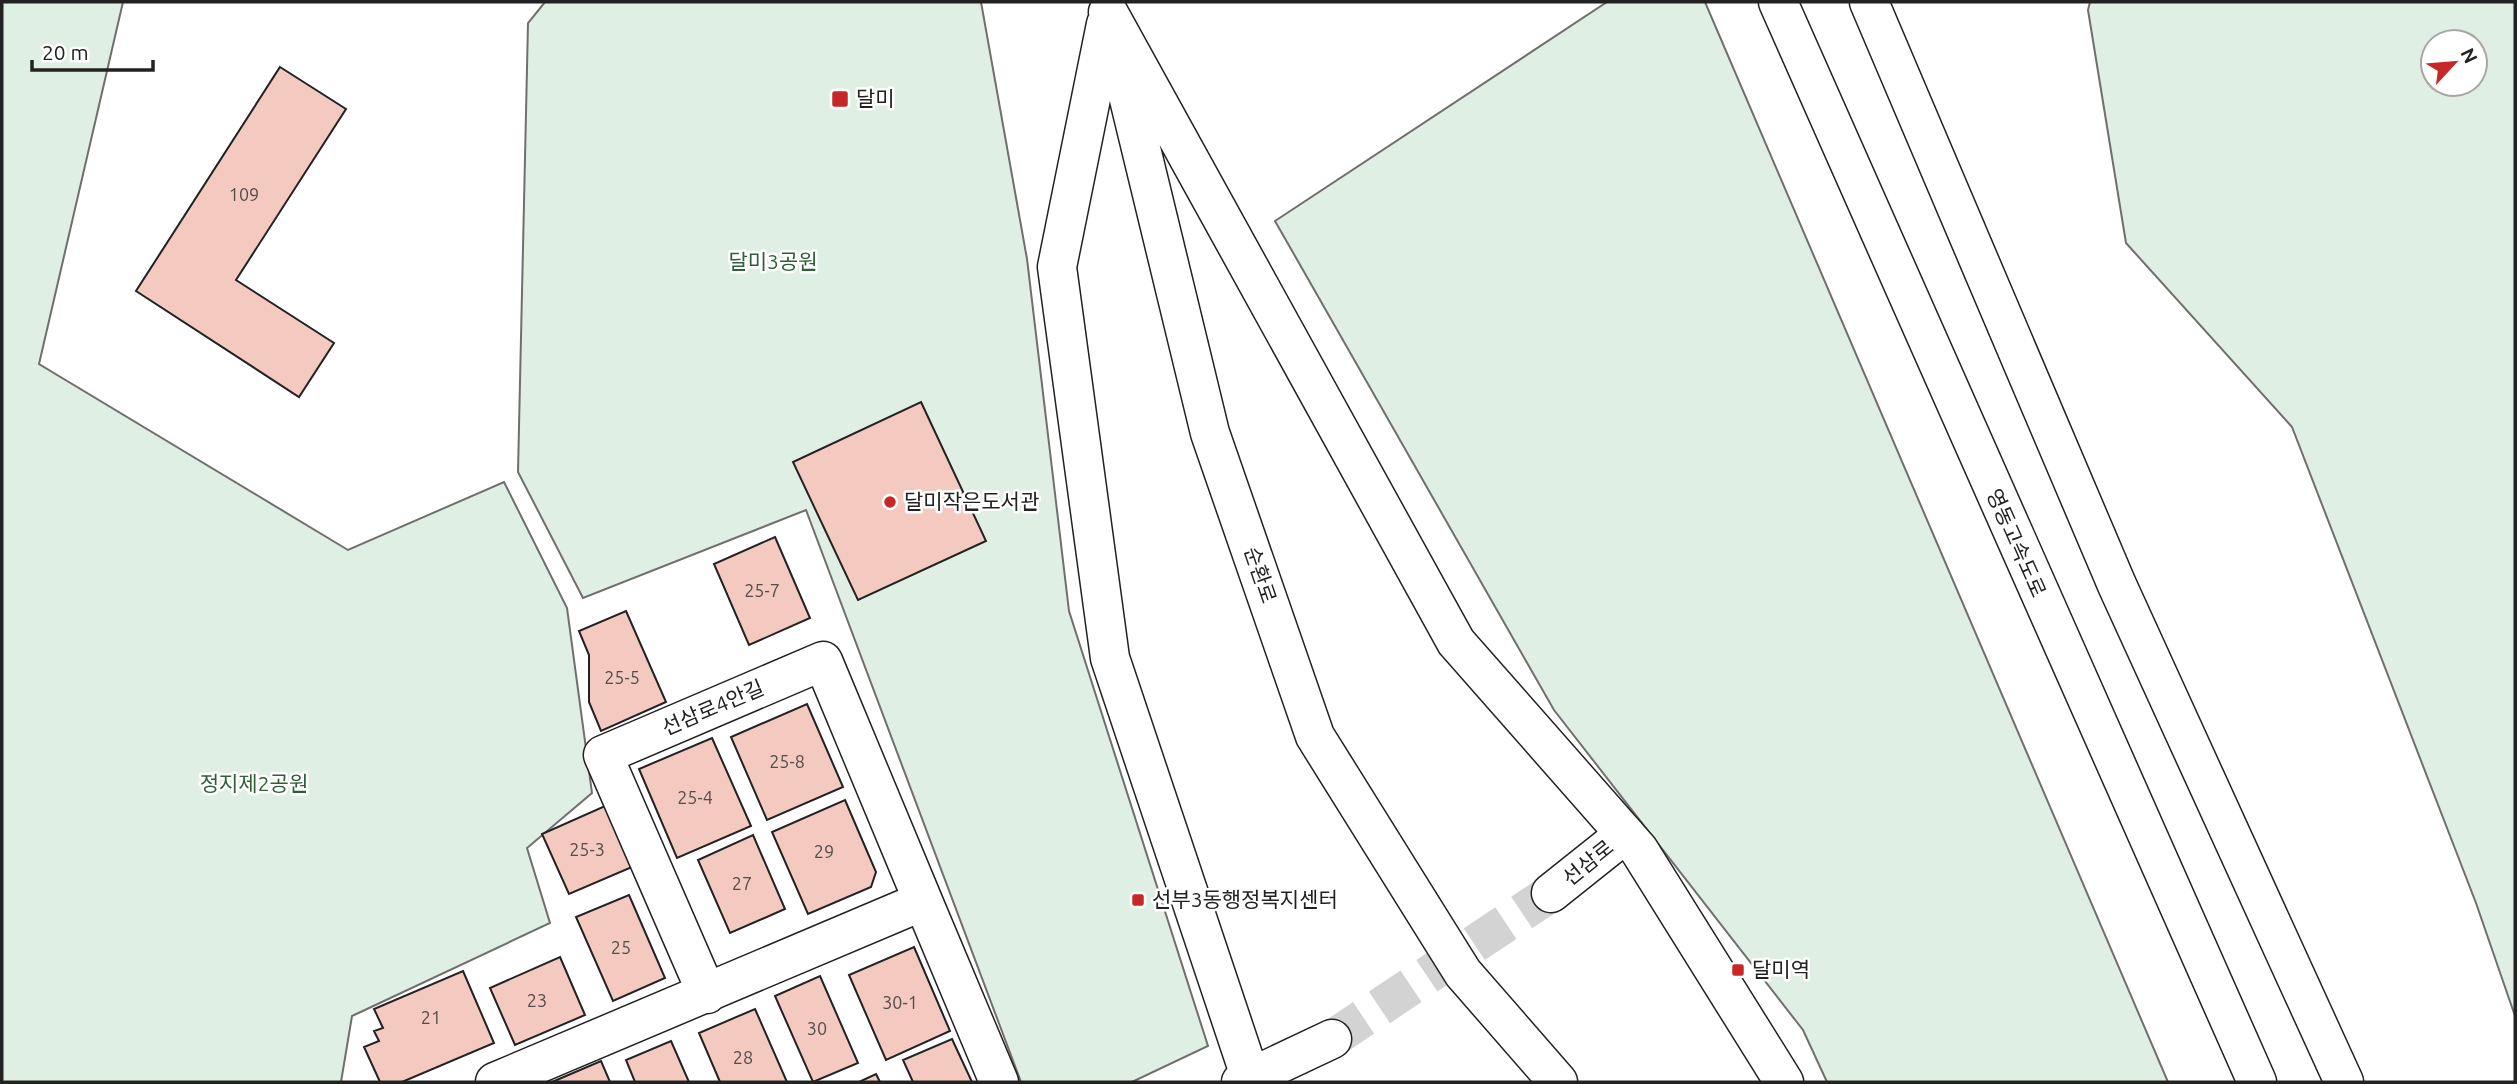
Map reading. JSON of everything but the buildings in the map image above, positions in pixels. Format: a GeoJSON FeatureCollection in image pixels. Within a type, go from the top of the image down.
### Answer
{"type":"FeatureCollection","features":[{"type":"Feature","properties":{"kind":"main road","name":"영동고속도로"},"geometry":{"type":"LineString","coordinates":[[1778,2],[2258,1082]]}},
{"type":"Feature","properties":{"kind":"main road"},"geometry":{"type":"LineString","coordinates":[[1870,2],[2117,585],[2344,1082]]}},
{"type":"Feature","properties":{"kind":"main road"},"geometry":{"type":"LineString","coordinates":[[1107,7],[1456,642],[1639,850],[1784,1082]]}},
{"type":"Feature","properties":{"kind":"main road"},"geometry":{"type":"LineString","coordinates":[[1107,7],[1057,267],[1110,658],[1247,1081],[1332,1039]]}},
{"type":"Feature","properties":{"kind":"main road","name":"순환로"},"geometry":{"type":"LineString","coordinates":[[1107,7],[1210,433],[1315,736],[1463,973],[1558,1082]]}},
{"type":"Feature","properties":{"kind":"main road","name":"선삼로4안길"},"geometry":{"type":"LineString","coordinates":[[707,994],[603,755],[823,661],[999,1082]]}},
{"type":"Feature","properties":{"kind":"main road","name":"선삼로"},"geometry":{"type":"LineString","coordinates":[[1551,893],[1625,834]]}},
{"type":"Feature","properties":{"kind":"main road"},"geometry":{"type":"LineString","coordinates":[[495,1082],[923,901]]}},
{"type":"Feature","properties":{"kind":"green space","name":"정지제2공원"},"geometry":{"type":"Polygon","coordinates":[[[2,2],[123,2],[39,364],[348,550],[504,482],[567,608],[592,793],[527,848],[550,923],[352,1016],[341,1082],[2,1082],[2,2]]]}},
{"type":"Feature","properties":{"kind":"green space","name":"달미3공원"},"geometry":{"type":"Polygon","coordinates":[[[545,2],[981,2],[1027,259],[1069,611],[1208,1046],[1132,1082],[1021,1082],[806,510],[583,598],[518,472],[528,23],[545,2]]]}},
{"type":"Feature","properties":{"kind":"green space"},"geometry":{"type":"Polygon","coordinates":[[[1607,2],[1705,2],[2168,1082],[1827,1082],[1803,1030],[1554,710],[1275,221],[1607,2]]]}},
{"type":"Feature","properties":{"kind":"green space"},"geometry":{"type":"Polygon","coordinates":[[[2090,2],[2515,2],[2515,1016],[2476,903],[2292,427],[2126,243],[2088,10],[2090,2]]]}},
{"type":"Feature","properties":{"kind":"tunnel"},"geometry":{"type":"LineString","coordinates":[[1332,1039],[1551,893]]}},
{"type":"Feature","properties":{"kind":"place","name":"달미"},"geometry":{"type":"Point","coordinates":[840,99]}},
{"type":"Feature","properties":{"kind":"place","name":"달미작은도서관"},"geometry":{"type":"Point","coordinates":[890,502]}},
{"type":"Feature","properties":{"kind":"place","name":"선부3동행정복지센터"},"geometry":{"type":"Point","coordinates":[1138,900]}},
{"type":"Feature","properties":{"kind":"place","name":"달미역"},"geometry":{"type":"Point","coordinates":[1738,970]}}]}
